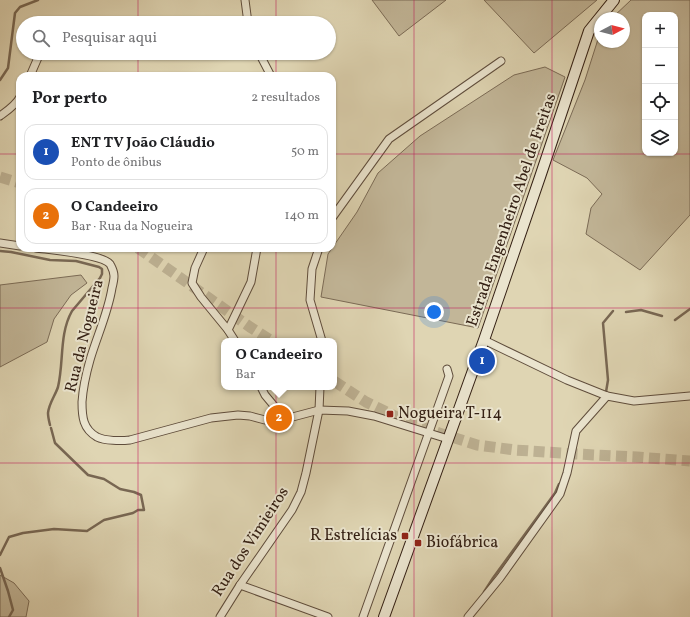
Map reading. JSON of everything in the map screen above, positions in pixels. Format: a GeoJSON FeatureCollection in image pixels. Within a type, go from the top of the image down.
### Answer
{"type":"FeatureCollection","features":[{"type":"Feature","properties":{"kind":"main road","name":"Estrada Engenheiro Abel de Freitas"},"geometry":{"type":"LineString","coordinates":[[384,617],[484,340],[589,31],[614,0]]}},
{"type":"Feature","properties":{"kind":"street"},"geometry":{"type":"LineString","coordinates":[[244,0],[247,16]]}},
{"type":"Feature","properties":{"kind":"street"},"geometry":{"type":"LineString","coordinates":[[32,72],[37,60]]}},
{"type":"Feature","properties":{"kind":"street"},"geometry":{"type":"LineString","coordinates":[[262,60],[268,72]]}},
{"type":"Feature","properties":{"kind":"street"},"geometry":{"type":"LineString","coordinates":[[336,212],[389,139],[501,61]]}},
{"type":"Feature","properties":{"kind":"street"},"geometry":{"type":"LineString","coordinates":[[0,116],[16,103]]}},
{"type":"Feature","properties":{"kind":"street"},"geometry":{"type":"LineString","coordinates":[[0,243],[16,245]]}},
{"type":"Feature","properties":{"kind":"street","name":"Rua da Nogueira"},"geometry":{"type":"LineString","coordinates":[[62,252],[95,257],[104,260],[113,270],[114,278],[110,298],[90,359],[83,392],[83,418],[86,426],[98,437],[118,441],[130,440],[211,418],[238,415],[250,416],[265,420],[285,419],[319,410],[348,411],[374,416],[448,439]]}},
{"type":"Feature","properties":{"kind":"street"},"geometry":{"type":"LineString","coordinates":[[202,252],[195,268],[192,283],[200,296],[233,338]]}},
{"type":"Feature","properties":{"kind":"street"},"geometry":{"type":"LineString","coordinates":[[228,330],[251,282],[256,252]]}},
{"type":"Feature","properties":{"kind":"street"},"geometry":{"type":"LineString","coordinates":[[318,252],[312,268],[310,300],[321,338]]}},
{"type":"Feature","properties":{"kind":"street"},"geometry":{"type":"LineString","coordinates":[[484,340],[567,380],[608,396],[634,401],[690,396]]}},
{"type":"Feature","properties":{"kind":"street"},"geometry":{"type":"LineString","coordinates":[[363,617],[449,376],[447,368]]}},
{"type":"Feature","properties":{"kind":"street"},"geometry":{"type":"LineString","coordinates":[[262,390],[285,419]]}},
{"type":"Feature","properties":{"kind":"street","name":"Rua dos Vimieiros"},"geometry":{"type":"LineString","coordinates":[[220,617],[240,585],[292,510],[301,492],[319,410],[320,390]]}},
{"type":"Feature","properties":{"kind":"street"},"geometry":{"type":"LineString","coordinates":[[468,617],[500,578],[560,494],[567,474],[576,430],[608,396]]}},
{"type":"Feature","properties":{"kind":"street"},"geometry":{"type":"LineString","coordinates":[[240,585],[328,617]]}},
{"type":"Feature","properties":{"kind":"shaded area"},"geometry":{"type":"Polygon","coordinates":[[[372,0],[446,0],[399,36],[372,0]]]}},
{"type":"Feature","properties":{"kind":"shaded area"},"geometry":{"type":"Polygon","coordinates":[[[484,0],[597,0],[534,53],[484,0]]]}},
{"type":"Feature","properties":{"kind":"shaded area"},"geometry":{"type":"Polygon","coordinates":[[[631,0],[690,0],[690,215],[640,270],[586,234],[591,208],[602,194],[587,178],[553,160],[585,80],[595,48],[630,48],[630,12],[618,12],[631,0]]]}},
{"type":"Feature","properties":{"kind":"shaded area"},"geometry":{"type":"Polygon","coordinates":[[[545,67],[565,77],[478,328],[321,297],[328,254],[329,252],[336,252],[336,242],[357,212],[378,173],[420,136],[514,75],[545,67]]]}},
{"type":"Feature","properties":{"kind":"shaded area"},"geometry":{"type":"Polygon","coordinates":[[[81,275],[87,283],[71,295],[54,319],[47,342],[0,367],[0,285],[81,275]]]}},
{"type":"Feature","properties":{"kind":"shaded area"},"geometry":{"type":"Polygon","coordinates":[[[0,575],[14,583],[29,601],[26,617],[0,617],[0,575]]]}},
{"type":"Feature","properties":{"kind":"waterway"},"geometry":{"type":"LineString","coordinates":[[0,80],[8,68],[15,13],[20,7],[38,0]]}},
{"type":"Feature","properties":{"kind":"waterway"},"geometry":{"type":"LineString","coordinates":[[0,251],[50,260],[76,261],[102,269],[100,278],[72,311],[68,320],[63,339],[60,378],[48,413],[50,425]]}},
{"type":"Feature","properties":{"kind":"waterway"},"geometry":{"type":"LineString","coordinates":[[675,320],[690,309]]}},
{"type":"Feature","properties":{"kind":"waterway"},"geometry":{"type":"LineString","coordinates":[[626,312],[641,310],[662,316]]}},
{"type":"Feature","properties":{"kind":"waterway"},"geometry":{"type":"LineString","coordinates":[[606,392],[608,380],[603,323],[613,311]]}},
{"type":"Feature","properties":{"kind":"waterway"},"geometry":{"type":"LineString","coordinates":[[0,555],[9,537],[23,533],[54,529],[87,531],[104,520],[133,513],[138,510],[144,510],[141,495],[120,489],[104,479],[88,475],[55,443],[51,428]]}},
{"type":"Feature","properties":{"kind":"waterway"},"geometry":{"type":"LineString","coordinates":[[484,592],[555,493],[559,484]]}},
{"type":"Feature","properties":{"kind":"waterway"},"geometry":{"type":"LineString","coordinates":[[0,568],[13,610],[9,617]]}},
{"type":"Feature","properties":{"kind":"tunnel"},"geometry":{"type":"LineString","coordinates":[[0,177],[16,182]]}},
{"type":"Feature","properties":{"kind":"tunnel"},"geometry":{"type":"LineString","coordinates":[[144,252],[267,338]]}},
{"type":"Feature","properties":{"kind":"tunnel"},"geometry":{"type":"LineString","coordinates":[[337,383],[366,402],[403,420],[477,445],[515,450],[690,461]]}},
{"type":"Feature","properties":{"kind":"place","name":"ENT TV João Cláudio"},"geometry":{"type":"Point","coordinates":[482,361]}},
{"type":"Feature","properties":{"kind":"place","name":"Nogueira T-114"},"geometry":{"type":"Point","coordinates":[390,414]}},
{"type":"Feature","properties":{"kind":"place","name":"O Candeeiro"},"geometry":{"type":"Point","coordinates":[279,418]}},
{"type":"Feature","properties":{"kind":"place","name":"R Estrelícias"},"geometry":{"type":"Point","coordinates":[405,536]}},
{"type":"Feature","properties":{"kind":"place","name":"Biofábrica"},"geometry":{"type":"Point","coordinates":[418,543]}}]}
